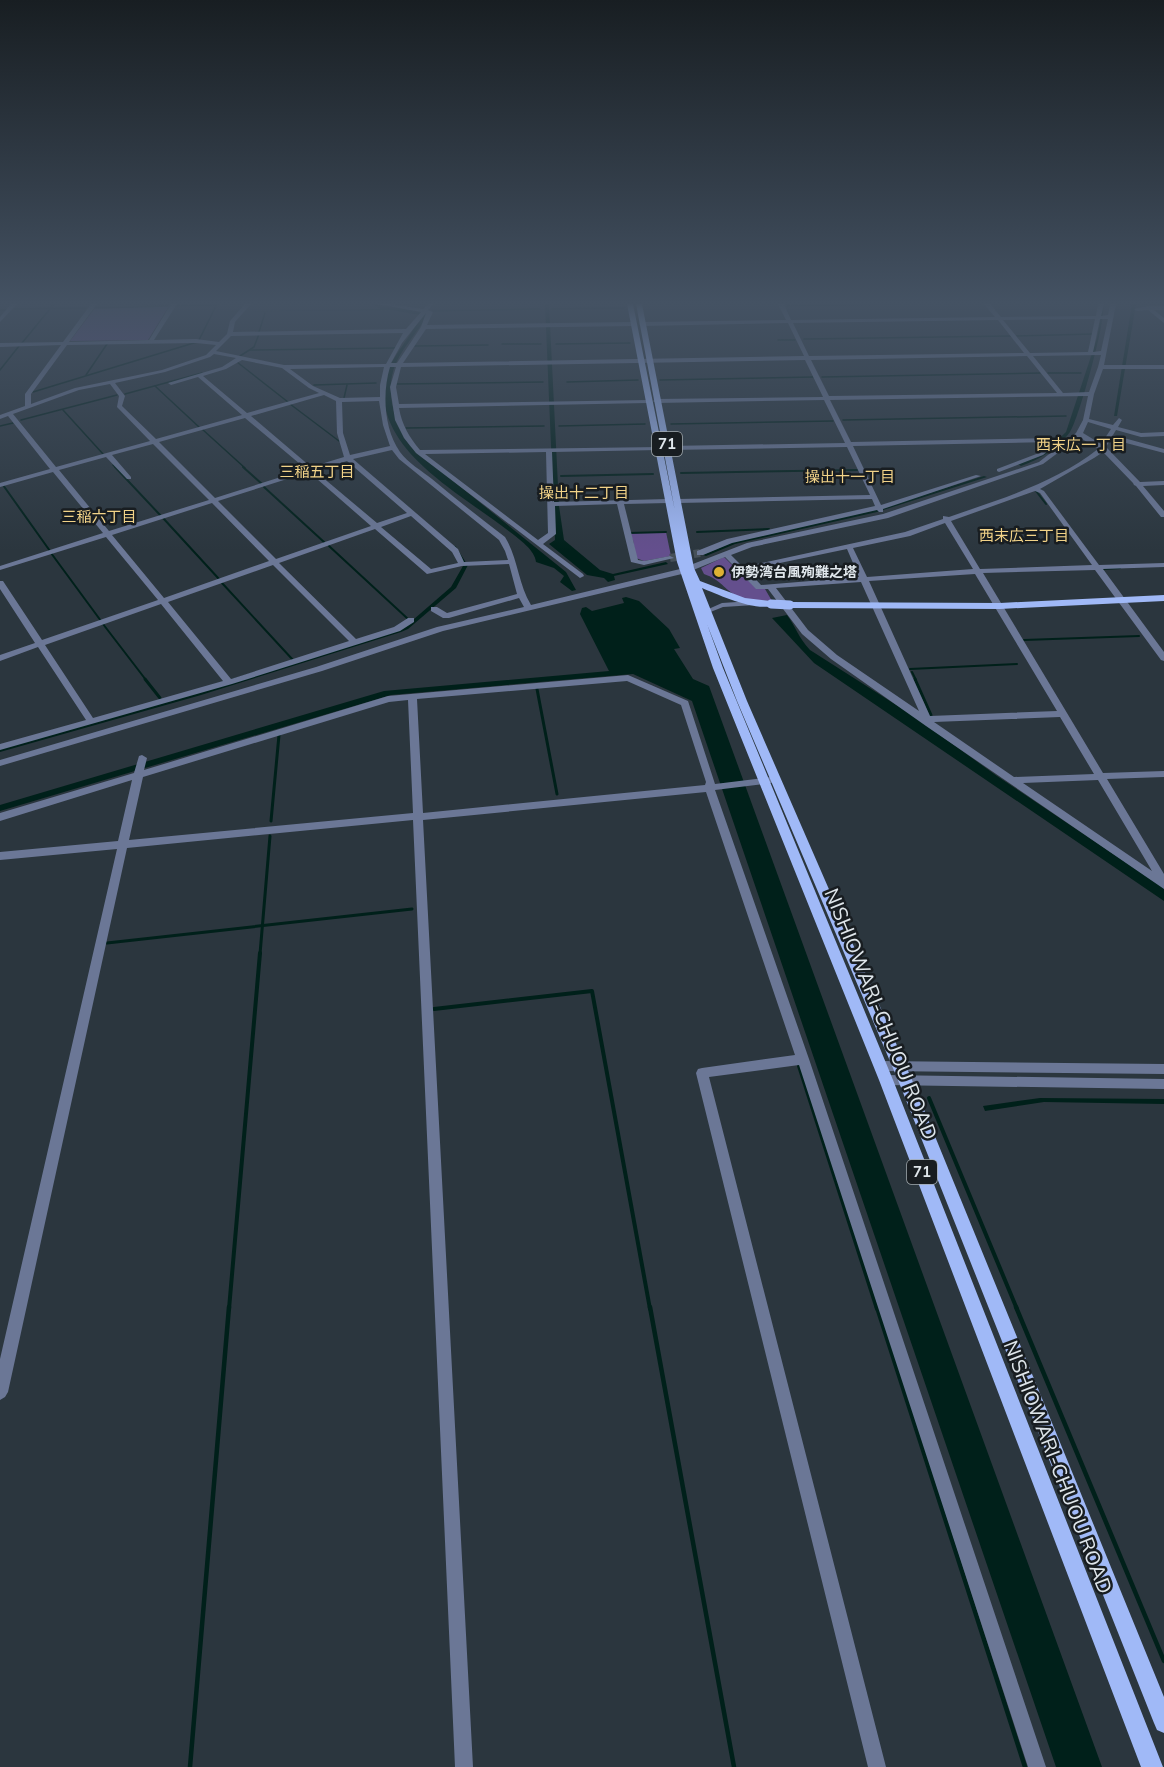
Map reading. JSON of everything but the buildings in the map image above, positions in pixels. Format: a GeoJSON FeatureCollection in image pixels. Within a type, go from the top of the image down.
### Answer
{"type":"FeatureCollection","features":[{"type":"Feature","properties":{"kind":"main road","name":"71"},"geometry":{"type":"LineString","coordinates":[[647,386],[678,501],[689,575]]}},
{"type":"Feature","properties":{"kind":"main road","name":"71"},"geometry":{"type":"LineString","coordinates":[[651,386],[652,401]]}},
{"type":"Feature","properties":{"kind":"main road","name":"71"},"geometry":{"type":"LineString","coordinates":[[663,448],[668,501],[689,575]]}},
{"type":"Feature","properties":{"kind":"main road"},"geometry":{"type":"LineString","coordinates":[[689,575],[752,603],[790,605],[1000,606],[1164,598]]}},
{"type":"Feature","properties":{"kind":"main road","name":"NISHIOWARI-CHUOU ROAD"},"geometry":{"type":"LineString","coordinates":[[689,575],[708,611],[742,701],[766,781],[905,1080],[1164,1723]]}},
{"type":"Feature","properties":{"kind":"main road","name":"NISHIOWARI-CHUOU ROAD"},"geometry":{"type":"LineString","coordinates":[[689,575],[718,668],[766,781],[883,1073],[1152,1767]]}},
{"type":"Feature","properties":{"kind":"street"},"geometry":{"type":"LineString","coordinates":[[28,406],[28,394],[33,386]]}},
{"type":"Feature","properties":{"kind":"street"},"geometry":{"type":"LineString","coordinates":[[0,417],[90,386]]}},
{"type":"Feature","properties":{"kind":"street"},"geometry":{"type":"LineString","coordinates":[[115,386],[122,396],[118,406],[356,643]]}},
{"type":"Feature","properties":{"kind":"street"},"geometry":{"type":"LineString","coordinates":[[212,386],[430,572],[462,564],[512,562]]}},
{"type":"Feature","properties":{"kind":"street"},"geometry":{"type":"LineString","coordinates":[[311,386],[322,394],[339,400],[381,399]]}},
{"type":"Feature","properties":{"kind":"street"},"geometry":{"type":"LineString","coordinates":[[381,386],[381,399],[392,448],[416,471],[507,544],[521,595],[528,607]]}},
{"type":"Feature","properties":{"kind":"street"},"geometry":{"type":"LineString","coordinates":[[393,386],[401,429],[418,452],[580,576]]}},
{"type":"Feature","properties":{"kind":"street"},"geometry":{"type":"LineString","coordinates":[[820,386],[881,512]]}},
{"type":"Feature","properties":{"kind":"street"},"geometry":{"type":"LineString","coordinates":[[1055,386],[1061,394]]}},
{"type":"Feature","properties":{"kind":"street"},"geometry":{"type":"LineString","coordinates":[[700,553],[730,541],[881,512],[1030,462],[1079,434],[1086,420],[1087,394],[1091,386]]}},
{"type":"Feature","properties":{"kind":"street"},"geometry":{"type":"LineString","coordinates":[[0,485],[322,394]]}},
{"type":"Feature","properties":{"kind":"street"},"geometry":{"type":"LineString","coordinates":[[395,406],[1087,394]]}},
{"type":"Feature","properties":{"kind":"street"},"geometry":{"type":"LineString","coordinates":[[339,400],[340,433],[348,458],[455,551],[462,564]]}},
{"type":"Feature","properties":{"kind":"street"},"geometry":{"type":"LineString","coordinates":[[9,414],[229,682]]}},
{"type":"Feature","properties":{"kind":"street"},"geometry":{"type":"LineString","coordinates":[[1086,420],[1141,435],[1164,434]]}},
{"type":"Feature","properties":{"kind":"street"},"geometry":{"type":"LineString","coordinates":[[743,569],[907,534],[1038,490],[1104,448],[1108,436],[1119,420]]}},
{"type":"Feature","properties":{"kind":"street"},"geometry":{"type":"LineString","coordinates":[[1079,434],[1104,448],[1164,515]]}},
{"type":"Feature","properties":{"kind":"street"},"geometry":{"type":"LineString","coordinates":[[1108,436],[1162,454]]}},
{"type":"Feature","properties":{"kind":"street"},"geometry":{"type":"LineString","coordinates":[[418,452],[1064,441]]}},
{"type":"Feature","properties":{"kind":"street"},"geometry":{"type":"LineString","coordinates":[[0,763],[319,669],[440,629],[528,607],[689,575],[726,554],[750,545],[881,512],[1030,462],[1050,458],[1064,441]]}},
{"type":"Feature","properties":{"kind":"street"},"geometry":{"type":"LineString","coordinates":[[0,568],[348,458],[392,448]]}},
{"type":"Feature","properties":{"kind":"street"},"geometry":{"type":"LineString","coordinates":[[538,544],[551,536],[549,450]]}},
{"type":"Feature","properties":{"kind":"street"},"geometry":{"type":"LineString","coordinates":[[107,454],[129,478]]}},
{"type":"Feature","properties":{"kind":"street"},"geometry":{"type":"LineString","coordinates":[[1136,483],[1164,483]]}},
{"type":"Feature","properties":{"kind":"street"},"geometry":{"type":"LineString","coordinates":[[1038,490],[1098,567],[1164,658]]}},
{"type":"Feature","properties":{"kind":"street"},"geometry":{"type":"LineString","coordinates":[[678,501],[873,497]]}},
{"type":"Feature","properties":{"kind":"street"},"geometry":{"type":"LineString","coordinates":[[552,504],[668,501]]}},
{"type":"Feature","properties":{"kind":"street"},"geometry":{"type":"LineString","coordinates":[[620,503],[625,534],[631,540],[635,562],[644,563],[670,558]]}},
{"type":"Feature","properties":{"kind":"street"},"geometry":{"type":"LineString","coordinates":[[0,658],[411,514]]}},
{"type":"Feature","properties":{"kind":"street"},"geometry":{"type":"LineString","coordinates":[[948,520],[1164,884]]}},
{"type":"Feature","properties":{"kind":"street"},"geometry":{"type":"LineString","coordinates":[[850,547],[928,722]]}},
{"type":"Feature","properties":{"kind":"street"},"geometry":{"type":"LineString","coordinates":[[726,554],[759,588],[979,572],[1164,565]]}},
{"type":"Feature","properties":{"kind":"street"},"geometry":{"type":"LineString","coordinates":[[0,583],[91,721]]}},
{"type":"Feature","properties":{"kind":"street"},"geometry":{"type":"LineString","coordinates":[[770,586],[819,646],[1164,884]]}},
{"type":"Feature","properties":{"kind":"street"},"geometry":{"type":"LineString","coordinates":[[434,609],[446,616],[521,595]]}},
{"type":"Feature","properties":{"kind":"street"},"geometry":{"type":"LineString","coordinates":[[708,611],[722,605],[752,603]]}},
{"type":"Feature","properties":{"kind":"street"},"geometry":{"type":"LineString","coordinates":[[0,747],[229,682],[356,643],[397,630],[411,620]]}},
{"type":"Feature","properties":{"kind":"street"},"geometry":{"type":"LineString","coordinates":[[0,816],[382,701],[632,680],[687,706],[1037,1767]]}},
{"type":"Feature","properties":{"kind":"street"},"geometry":{"type":"LineString","coordinates":[[412,697],[416,818],[464,1767]]}},
{"type":"Feature","properties":{"kind":"street"},"geometry":{"type":"LineString","coordinates":[[928,722],[1064,714]]}},
{"type":"Feature","properties":{"kind":"street"},"geometry":{"type":"LineString","coordinates":[[0,1392],[142,758]]}},
{"type":"Feature","properties":{"kind":"street"},"geometry":{"type":"LineString","coordinates":[[1011,780],[1164,774]]}},
{"type":"Feature","properties":{"kind":"street"},"geometry":{"type":"LineString","coordinates":[[0,856],[416,818],[766,781]]}},
{"type":"Feature","properties":{"kind":"street"},"geometry":{"type":"LineString","coordinates":[[802,1059],[702,1073],[877,1767]]}},
{"type":"Feature","properties":{"kind":"street"},"geometry":{"type":"LineString","coordinates":[[883,1073],[899,1066],[1164,1069]]}},
{"type":"Feature","properties":{"kind":"street"},"geometry":{"type":"LineString","coordinates":[[883,1073],[905,1080],[1164,1084]]}},
{"type":"Feature","properties":{"kind":"shaded area"},"geometry":{"type":"Polygon","coordinates":[[[391,386],[395,416],[410,446],[566,572],[576,590],[572,591],[560,582],[564,576],[554,568],[536,562],[530,549],[518,538],[448,487],[409,452],[395,432],[386,411],[384,387],[391,386]]]}},
{"type":"Feature","properties":{"kind":"shaded area"},"geometry":{"type":"Polygon","coordinates":[[[548,386],[553,386],[559,506],[564,540],[600,570],[613,574],[666,562],[668,564],[614,576],[615,580],[608,582],[604,578],[587,575],[549,544],[555,540],[548,386]]]}},
{"type":"Feature","properties":{"kind":"shaded area"},"geometry":{"type":"Polygon","coordinates":[[[1081,386],[1086,386],[1070,432],[1060,444],[1035,460],[1021,466],[1018,464],[1042,455],[1066,432],[1081,386]]]}},
{"type":"Feature","properties":{"kind":"shaded area"},"geometry":{"type":"Polygon","coordinates":[[[1119,386],[1122,386],[1117,416],[1114,416],[1119,386]]]}},
{"type":"Feature","properties":{"kind":"shaded area"},"geometry":{"type":"Polygon","coordinates":[[[984,476],[987,477],[877,512],[735,544],[706,556],[703,555],[733,542],[881,508],[984,476]]]}},
{"type":"Feature","properties":{"kind":"shaded area"},"geometry":{"type":"Polygon","coordinates":[[[666,532],[671,556],[644,561],[636,558],[633,540],[628,533],[666,532]]]}},
{"type":"Feature","properties":{"kind":"shaded area"},"geometry":{"type":"Polygon","coordinates":[[[724,557],[757,589],[765,589],[772,601],[739,597],[704,574],[701,568],[724,557]]]}},
{"type":"Feature","properties":{"kind":"shaded area"},"geometry":{"type":"Polygon","coordinates":[[[468,565],[456,588],[408,629],[401,632],[201,695],[0,752],[0,749],[406,626],[451,587],[463,566],[468,565]]]}},
{"type":"Feature","properties":{"kind":"shaded area"},"geometry":{"type":"Polygon","coordinates":[[[622,598],[639,601],[669,629],[680,648],[674,649],[693,679],[709,686],[1102,1767],[1056,1767],[692,701],[633,674],[391,695],[0,811],[0,805],[384,691],[609,671],[580,614],[582,608],[586,607],[592,611],[624,603],[622,598]]]}},
{"type":"Feature","properties":{"kind":"shaded area"},"geometry":{"type":"Polygon","coordinates":[[[787,615],[810,650],[915,717],[997,776],[1164,888],[1164,901],[814,663],[772,618],[787,615]]]}},
{"type":"Feature","properties":{"kind":"shaded area"},"geometry":{"type":"Polygon","coordinates":[[[1040,1098],[1164,1099],[1164,1104],[1044,1102],[985,1111],[983,1106],[1040,1098]]]}},
{"type":"Feature","properties":{"kind":"waterway"},"geometry":{"type":"LineString","coordinates":[[33,392],[51,386]]}},
{"type":"Feature","properties":{"kind":"waterway"},"geometry":{"type":"LineString","coordinates":[[125,394],[153,386]]}},
{"type":"Feature","properties":{"kind":"waterway"},"geometry":{"type":"LineString","coordinates":[[155,386],[199,427]]}},
{"type":"Feature","properties":{"kind":"waterway"},"geometry":{"type":"LineString","coordinates":[[268,386],[288,402]]}},
{"type":"Feature","properties":{"kind":"waterway"},"geometry":{"type":"LineString","coordinates":[[344,398],[347,386]]}},
{"type":"Feature","properties":{"kind":"waterway"},"geometry":{"type":"LineString","coordinates":[[21,420],[117,395]]}},
{"type":"Feature","properties":{"kind":"waterway"},"geometry":{"type":"LineString","coordinates":[[290,404],[339,441]]}},
{"type":"Feature","properties":{"kind":"waterway"},"geometry":{"type":"LineString","coordinates":[[63,410],[103,454]]}},
{"type":"Feature","properties":{"kind":"waterway"},"geometry":{"type":"LineString","coordinates":[[843,420],[1066,416]]}},
{"type":"Feature","properties":{"kind":"waterway"},"geometry":{"type":"LineString","coordinates":[[671,424],[833,421]]}},
{"type":"Feature","properties":{"kind":"waterway"},"geometry":{"type":"LineString","coordinates":[[0,426],[13,423]]}},
{"type":"Feature","properties":{"kind":"waterway"},"geometry":{"type":"LineString","coordinates":[[559,426],[645,424]]}},
{"type":"Feature","properties":{"kind":"waterway"},"geometry":{"type":"LineString","coordinates":[[406,428],[544,426]]}},
{"type":"Feature","properties":{"kind":"waterway"},"geometry":{"type":"LineString","coordinates":[[202,429],[245,468]]}},
{"type":"Feature","properties":{"kind":"waterway"},"geometry":{"type":"LineString","coordinates":[[115,467],[161,516]]}},
{"type":"Feature","properties":{"kind":"waterway"},"geometry":{"type":"LineString","coordinates":[[243,467],[262,484]]}},
{"type":"Feature","properties":{"kind":"waterway"},"geometry":{"type":"LineString","coordinates":[[681,473],[857,470]]}},
{"type":"Feature","properties":{"kind":"waterway"},"geometry":{"type":"LineString","coordinates":[[561,476],[653,474]]}},
{"type":"Feature","properties":{"kind":"waterway"},"geometry":{"type":"LineString","coordinates":[[3,485],[50,551]]}},
{"type":"Feature","properties":{"kind":"waterway"},"geometry":{"type":"LineString","coordinates":[[264,487],[324,542]]}},
{"type":"Feature","properties":{"kind":"waterway"},"geometry":{"type":"LineString","coordinates":[[1036,491],[1046,504]]}},
{"type":"Feature","properties":{"kind":"waterway"},"geometry":{"type":"LineString","coordinates":[[163,518],[219,579]]}},
{"type":"Feature","properties":{"kind":"waterway"},"geometry":{"type":"LineString","coordinates":[[697,532],[769,529]]}},
{"type":"Feature","properties":{"kind":"waterway"},"geometry":{"type":"LineString","coordinates":[[629,533],[666,532]]}},
{"type":"Feature","properties":{"kind":"waterway"},"geometry":{"type":"LineString","coordinates":[[329,546],[408,619]]}},
{"type":"Feature","properties":{"kind":"waterway"},"geometry":{"type":"LineString","coordinates":[[455,547],[465,563]]}},
{"type":"Feature","properties":{"kind":"waterway"},"geometry":{"type":"LineString","coordinates":[[51,553],[101,621]]}},
{"type":"Feature","properties":{"kind":"waterway"},"geometry":{"type":"LineString","coordinates":[[1101,569],[1120,568]]}},
{"type":"Feature","properties":{"kind":"waterway"},"geometry":{"type":"LineString","coordinates":[[222,583],[293,660]]}},
{"type":"Feature","properties":{"kind":"waterway"},"geometry":{"type":"LineString","coordinates":[[103,624],[146,680]]}},
{"type":"Feature","properties":{"kind":"waterway"},"geometry":{"type":"LineString","coordinates":[[1024,640],[1139,636]]}},
{"type":"Feature","properties":{"kind":"waterway"},"geometry":{"type":"LineString","coordinates":[[910,669],[1017,664]]}},
{"type":"Feature","properties":{"kind":"waterway"},"geometry":{"type":"LineString","coordinates":[[912,672],[916,680]]}},
{"type":"Feature","properties":{"kind":"waterway"},"geometry":{"type":"LineString","coordinates":[[145,679],[160,698]]}},
{"type":"Feature","properties":{"kind":"waterway"},"geometry":{"type":"LineString","coordinates":[[915,679],[931,715]]}},
{"type":"Feature","properties":{"kind":"waterway"},"geometry":{"type":"LineString","coordinates":[[537,689],[557,794]]}},
{"type":"Feature","properties":{"kind":"waterway"},"geometry":{"type":"LineString","coordinates":[[271,821],[279,735]]}},
{"type":"Feature","properties":{"kind":"waterway"},"geometry":{"type":"LineString","coordinates":[[262,926],[270,836]]}},
{"type":"Feature","properties":{"kind":"waterway"},"geometry":{"type":"LineString","coordinates":[[262,926],[412,909]]}},
{"type":"Feature","properties":{"kind":"waterway"},"geometry":{"type":"LineString","coordinates":[[107,943],[262,926]]}},
{"type":"Feature","properties":{"kind":"waterway"},"geometry":{"type":"LineString","coordinates":[[260,954],[262,926]]}},
{"type":"Feature","properties":{"kind":"waterway"},"geometry":{"type":"LineString","coordinates":[[229,1309],[260,953]]}},
{"type":"Feature","properties":{"kind":"waterway"},"geometry":{"type":"LineString","coordinates":[[434,1009],[592,991],[650,1309]]}},
{"type":"Feature","properties":{"kind":"waterway"},"geometry":{"type":"LineString","coordinates":[[799,1066],[877,1309]]}},
{"type":"Feature","properties":{"kind":"waterway"},"geometry":{"type":"LineString","coordinates":[[929,1098],[1017,1309]]}},
{"type":"Feature","properties":{"kind":"waterway"},"geometry":{"type":"LineString","coordinates":[[190,1767],[229,1307]]}},
{"type":"Feature","properties":{"kind":"waterway"},"geometry":{"type":"LineString","coordinates":[[650,1307],[734,1767]]}},
{"type":"Feature","properties":{"kind":"waterway"},"geometry":{"type":"LineString","coordinates":[[877,1307],[1025,1767]]}},
{"type":"Feature","properties":{"kind":"waterway"},"geometry":{"type":"LineString","coordinates":[[1016,1307],[1164,1661]]}},
{"type":"Feature","properties":{"kind":"tunnel"},"geometry":{"type":"LineString","coordinates":[[670,558],[700,553]]}},
{"type":"Feature","properties":{"kind":"place","name":"伊勢湾台風殉難之塔"},"geometry":{"type":"Point","coordinates":[719,572]}},
{"type":"Feature","properties":{"kind":"district","name":"西末広一丁目"},"geometry":{"type":"Point","coordinates":[1081,445]}},
{"type":"Feature","properties":{"kind":"district","name":"三稲五丁目"},"geometry":{"type":"Point","coordinates":[317,472]}},
{"type":"Feature","properties":{"kind":"district","name":"操出十一丁目"},"geometry":{"type":"Point","coordinates":[850,477]}},
{"type":"Feature","properties":{"kind":"district","name":"操出十二丁目"},"geometry":{"type":"Point","coordinates":[584,493]}},
{"type":"Feature","properties":{"kind":"district","name":"三稲六丁目"},"geometry":{"type":"Point","coordinates":[99,517]}},
{"type":"Feature","properties":{"kind":"district","name":"西末広三丁目"},"geometry":{"type":"Point","coordinates":[1024,536]}}]}
